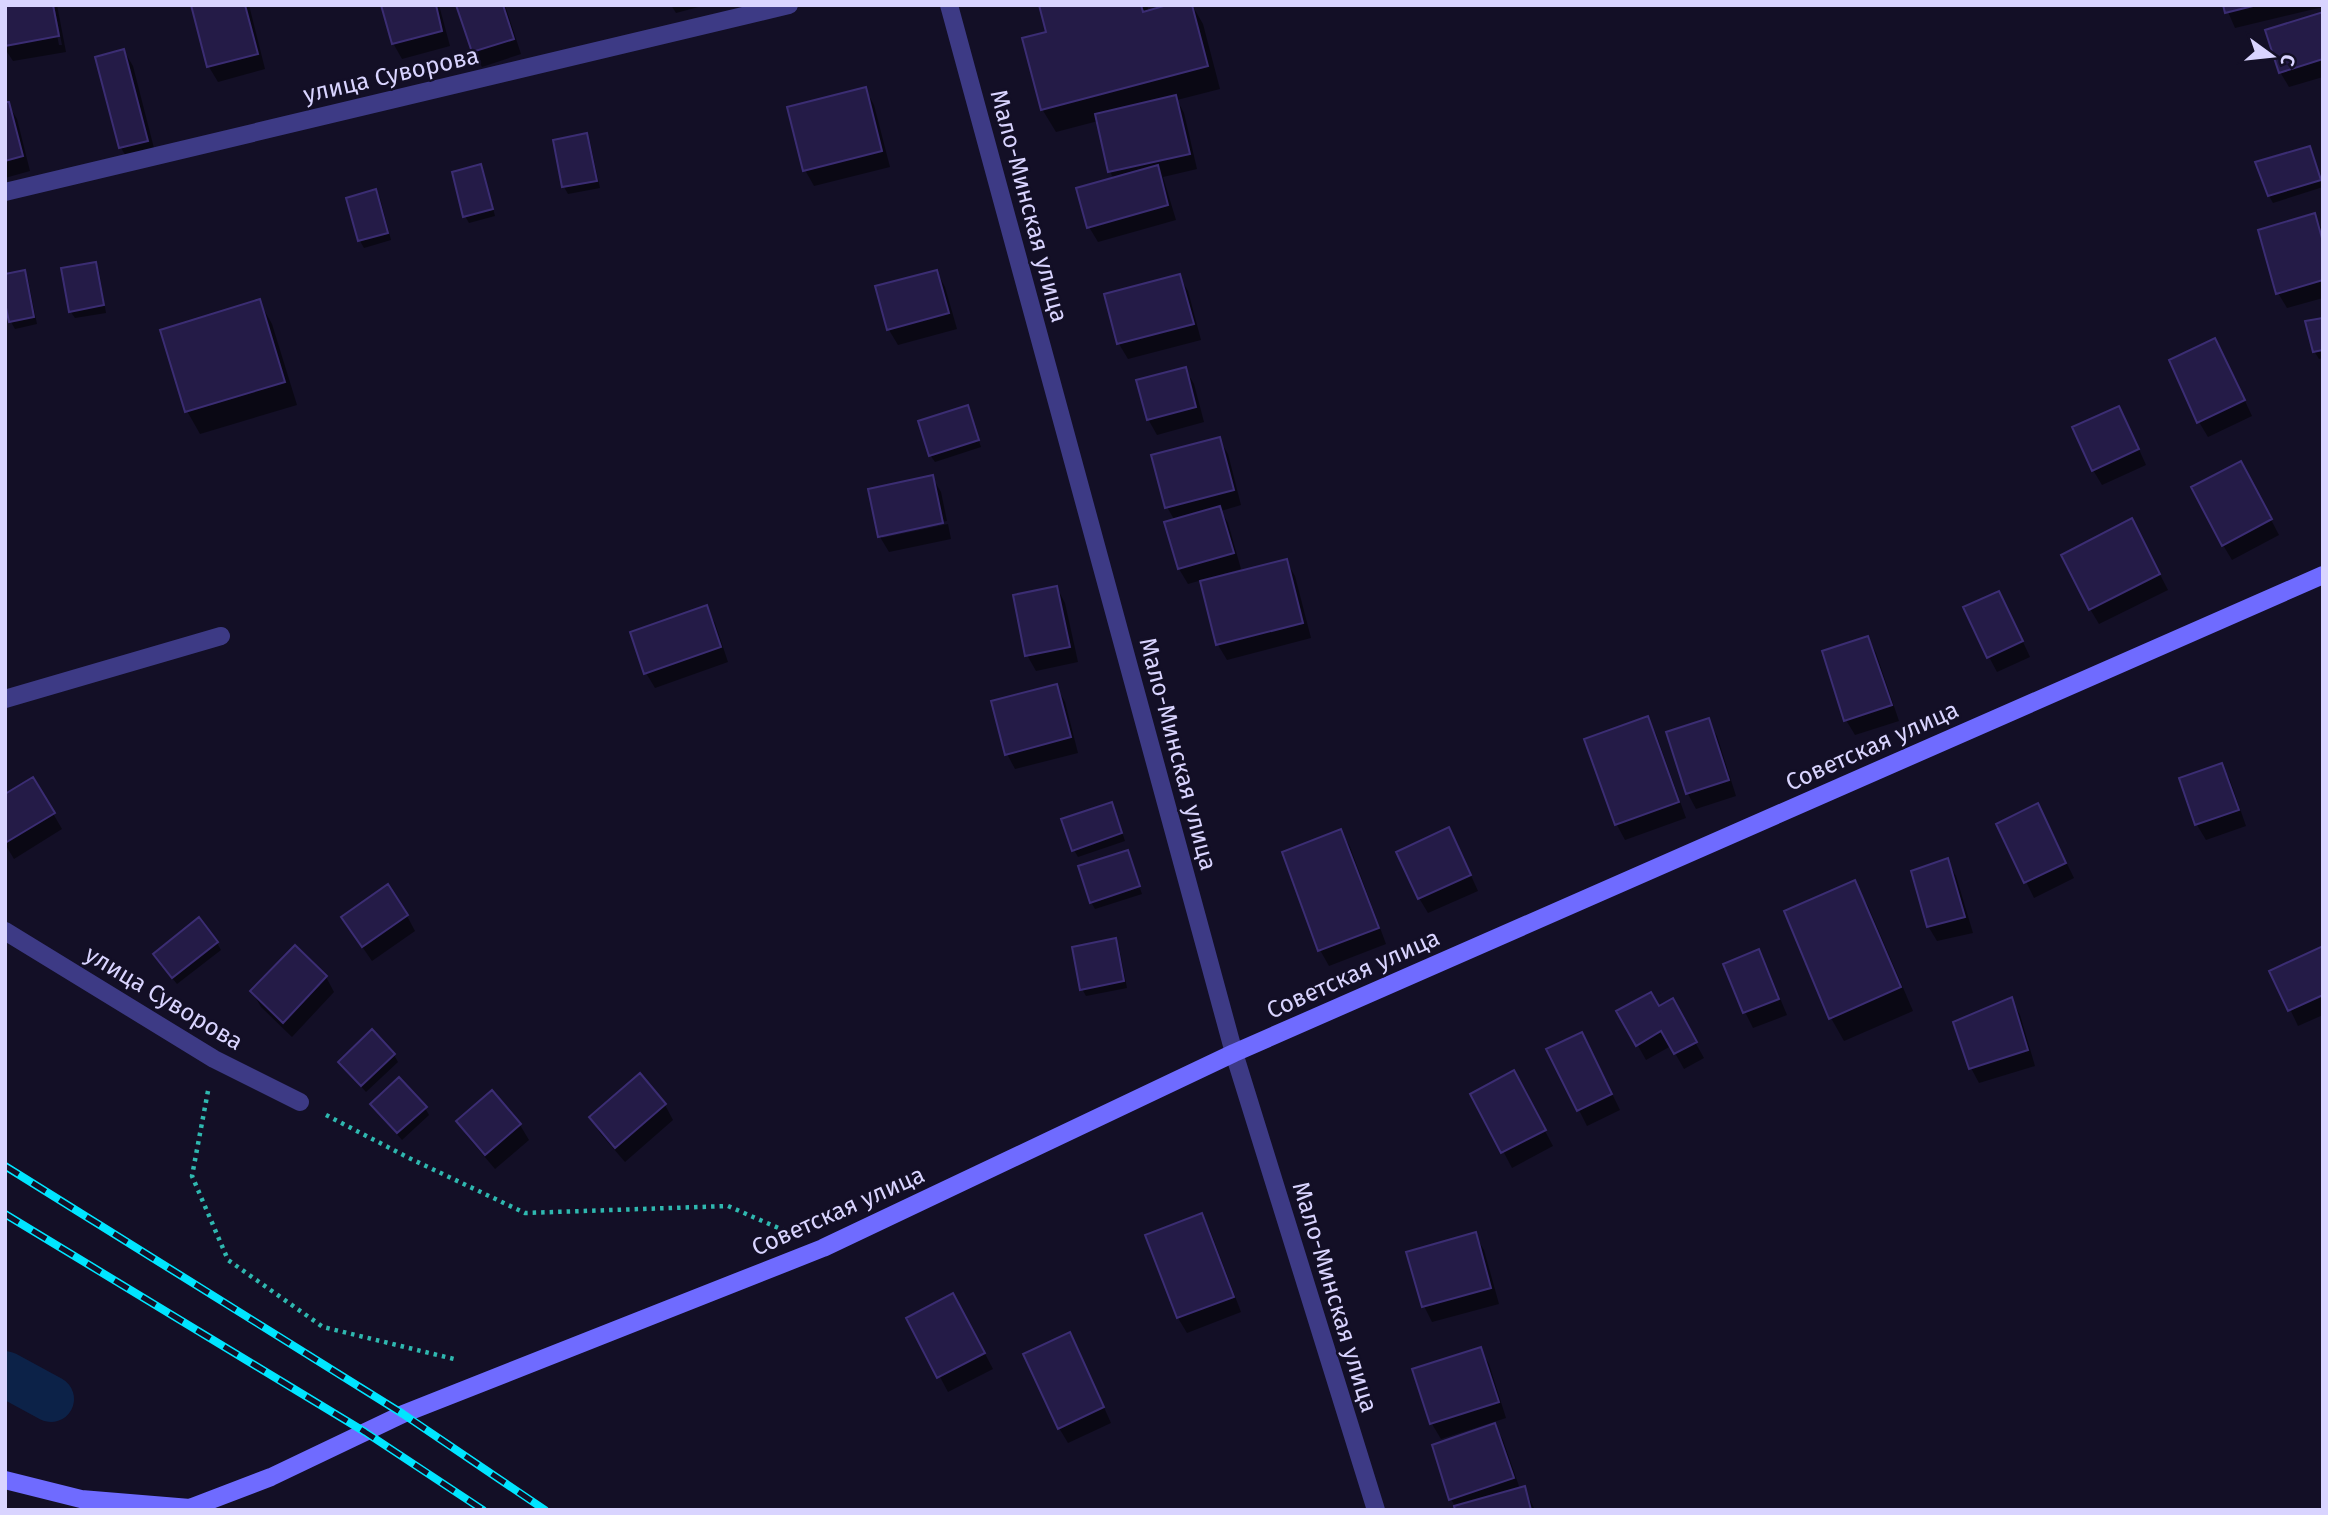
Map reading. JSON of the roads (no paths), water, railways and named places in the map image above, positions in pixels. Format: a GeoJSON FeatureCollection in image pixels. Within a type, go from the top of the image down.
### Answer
{"type":"FeatureCollection","features":[{"type":"Feature","properties":{"kind":"street","name":"улица Суворова"},"geometry":{"type":"LineString","coordinates":[[5,192],[789,5]]}},
{"type":"Feature","properties":{"kind":"street","name":"Мало-Минская улица"},"geometry":{"type":"LineString","coordinates":[[949,5],[1234,1053],[1376,1510]]}},
{"type":"Feature","properties":{"kind":"street","name":"Советская улица"},"geometry":{"type":"LineString","coordinates":[[5,1480],[81,1499],[190,1508],[271,1477],[402,1414],[823,1248],[1234,1053],[2323,575]]}},
{"type":"Feature","properties":{"kind":"street"},"geometry":{"type":"LineString","coordinates":[[5,699],[220,636]]}},
{"type":"Feature","properties":{"kind":"street","name":"улица Суворова"},"geometry":{"type":"LineString","coordinates":[[5,932],[214,1059],[300,1102]]}},
{"type":"Feature","properties":{"kind":"waterway"},"geometry":{"type":"LineString","coordinates":[[5,1374],[51,1399]]}},
{"type":"Feature","properties":{"kind":"railway"},"geometry":{"type":"LineString","coordinates":[[5,1166],[403,1414],[545,1510]]}},
{"type":"Feature","properties":{"kind":"railway"},"geometry":{"type":"LineString","coordinates":[[5,1214],[365,1432],[483,1510]]}}]}
